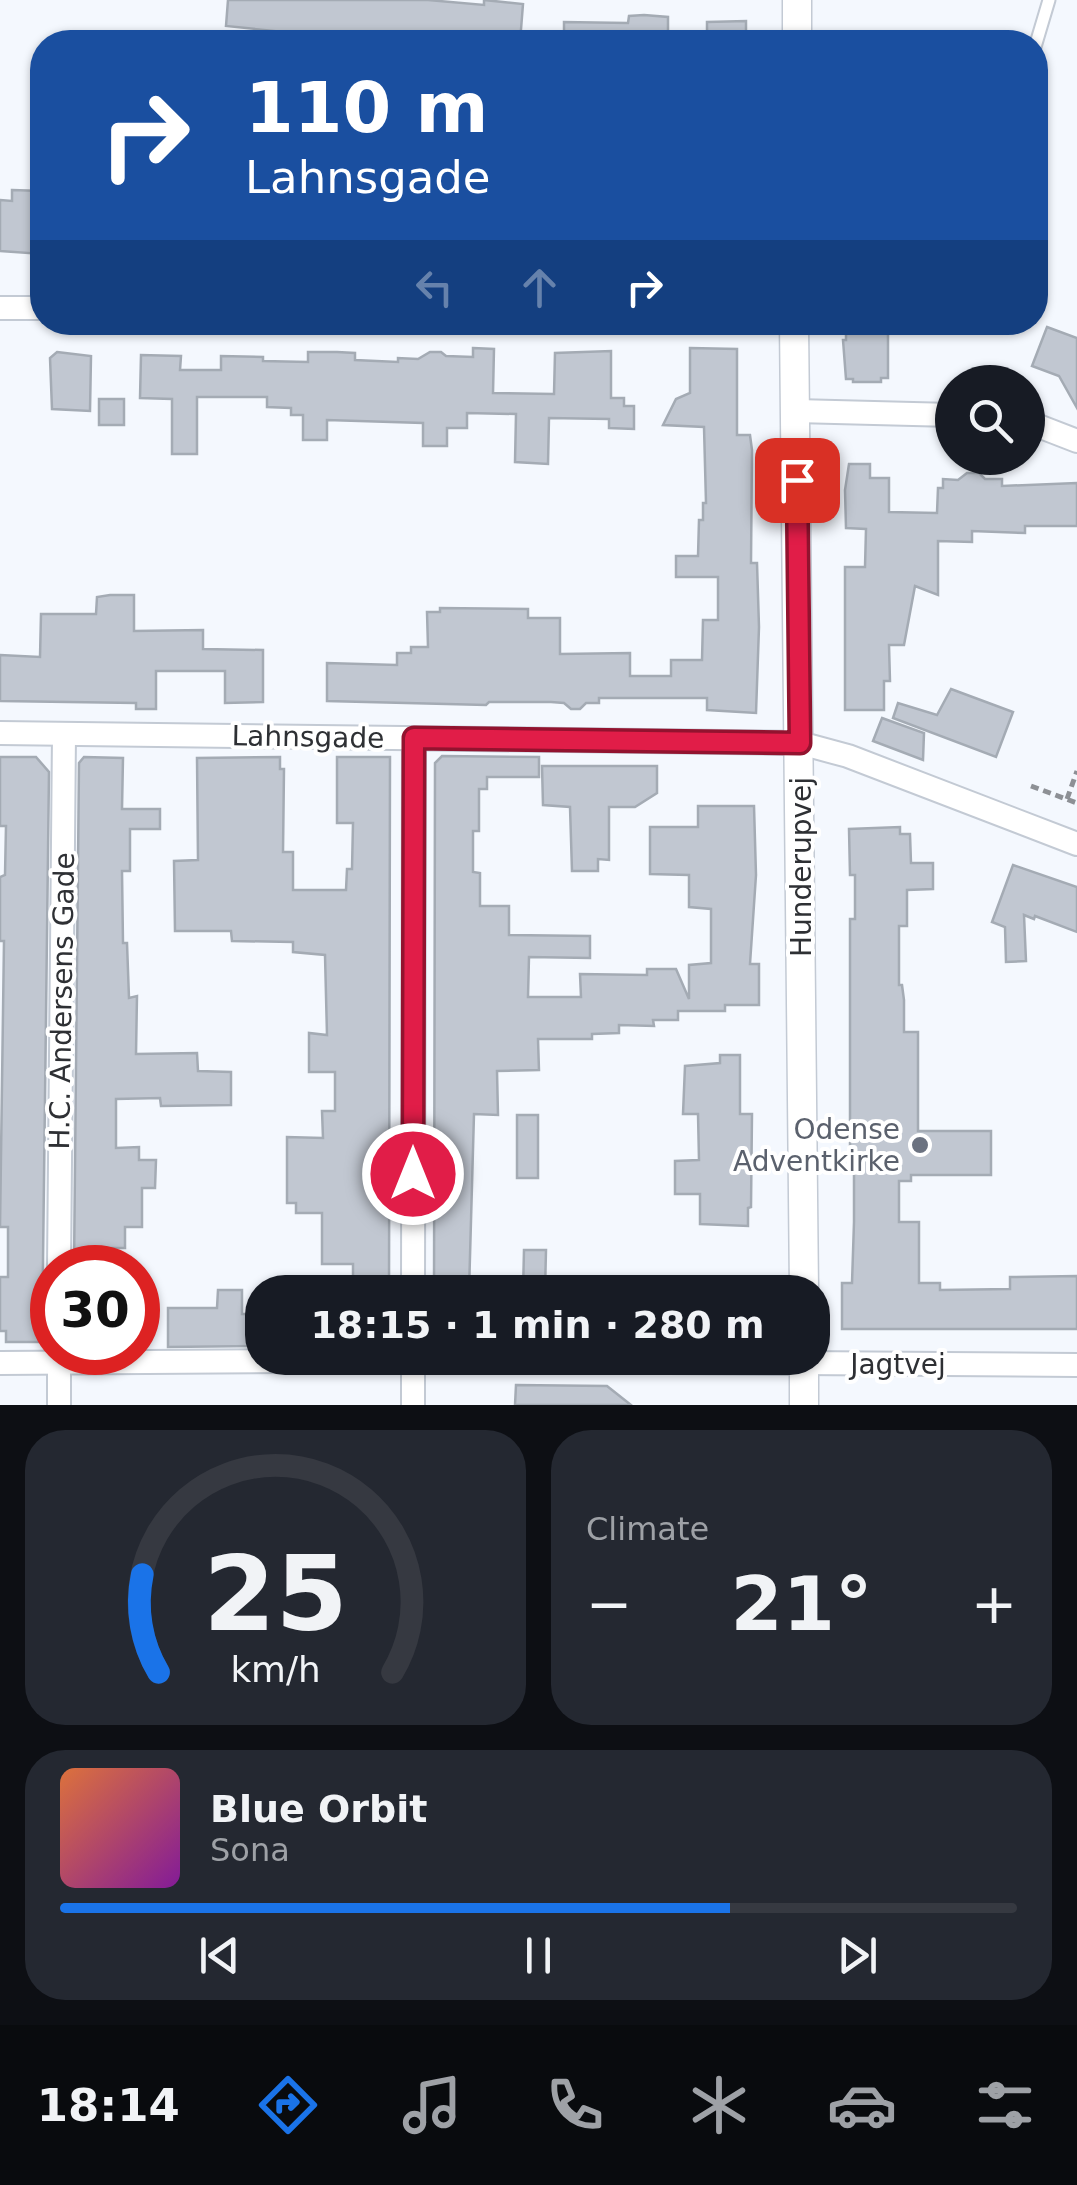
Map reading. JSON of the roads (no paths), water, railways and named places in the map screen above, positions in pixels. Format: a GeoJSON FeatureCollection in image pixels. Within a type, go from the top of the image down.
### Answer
{"type":"FeatureCollection","features":[{"type":"Feature","properties":{"kind":"street"},"geometry":{"type":"LineString","coordinates":[[797,0],[797,30]]}},
{"type":"Feature","properties":{"kind":"street"},"geometry":{"type":"LineString","coordinates":[[0,308],[30,308]]}},
{"type":"Feature","properties":{"kind":"street","name":"Hunderupvej"},"geometry":{"type":"LineString","coordinates":[[794,335],[804,1275]]}},
{"type":"Feature","properties":{"kind":"street"},"geometry":{"type":"LineString","coordinates":[[796,411],[935,415]]}},
{"type":"Feature","properties":{"kind":"street"},"geometry":{"type":"LineString","coordinates":[[1045,428],[1077,440]]}},
{"type":"Feature","properties":{"kind":"street","name":"Lahnsgade"},"geometry":{"type":"LineString","coordinates":[[0,733],[800,743],[848,756],[1077,844]]}},
{"type":"Feature","properties":{"kind":"street","name":"H.C. Andersens Gade"},"geometry":{"type":"LineString","coordinates":[[60,1245],[64,734]]}},
{"type":"Feature","properties":{"kind":"street"},"geometry":{"type":"LineString","coordinates":[[413,1275],[414,738]]}},
{"type":"Feature","properties":{"kind":"street","name":"Jagtvej"},"geometry":{"type":"LineString","coordinates":[[160,1358],[245,1359]]}},
{"type":"Feature","properties":{"kind":"street","name":"Jagtvej"},"geometry":{"type":"LineString","coordinates":[[0,1363],[30,1360]]}},
{"type":"Feature","properties":{"kind":"street","name":"Jagtvej"},"geometry":{"type":"LineString","coordinates":[[830,1360],[1077,1365]]}},
{"type":"Feature","properties":{"kind":"street"},"geometry":{"type":"LineString","coordinates":[[59,1375],[59,1405]]}},
{"type":"Feature","properties":{"kind":"street"},"geometry":{"type":"LineString","coordinates":[[413,1375],[413,1405]]}},
{"type":"Feature","properties":{"kind":"street"},"geometry":{"type":"LineString","coordinates":[[804,1375],[804,1405]]}},
{"type":"Feature","properties":{"kind":"lane"},"geometry":{"type":"LineString","coordinates":[[1040,30],[1049,0]]}},
{"type":"Feature","properties":{"kind":"place","name":"Odense Adventkirke"},"geometry":{"type":"Point","coordinates":[920,1145]}}]}
